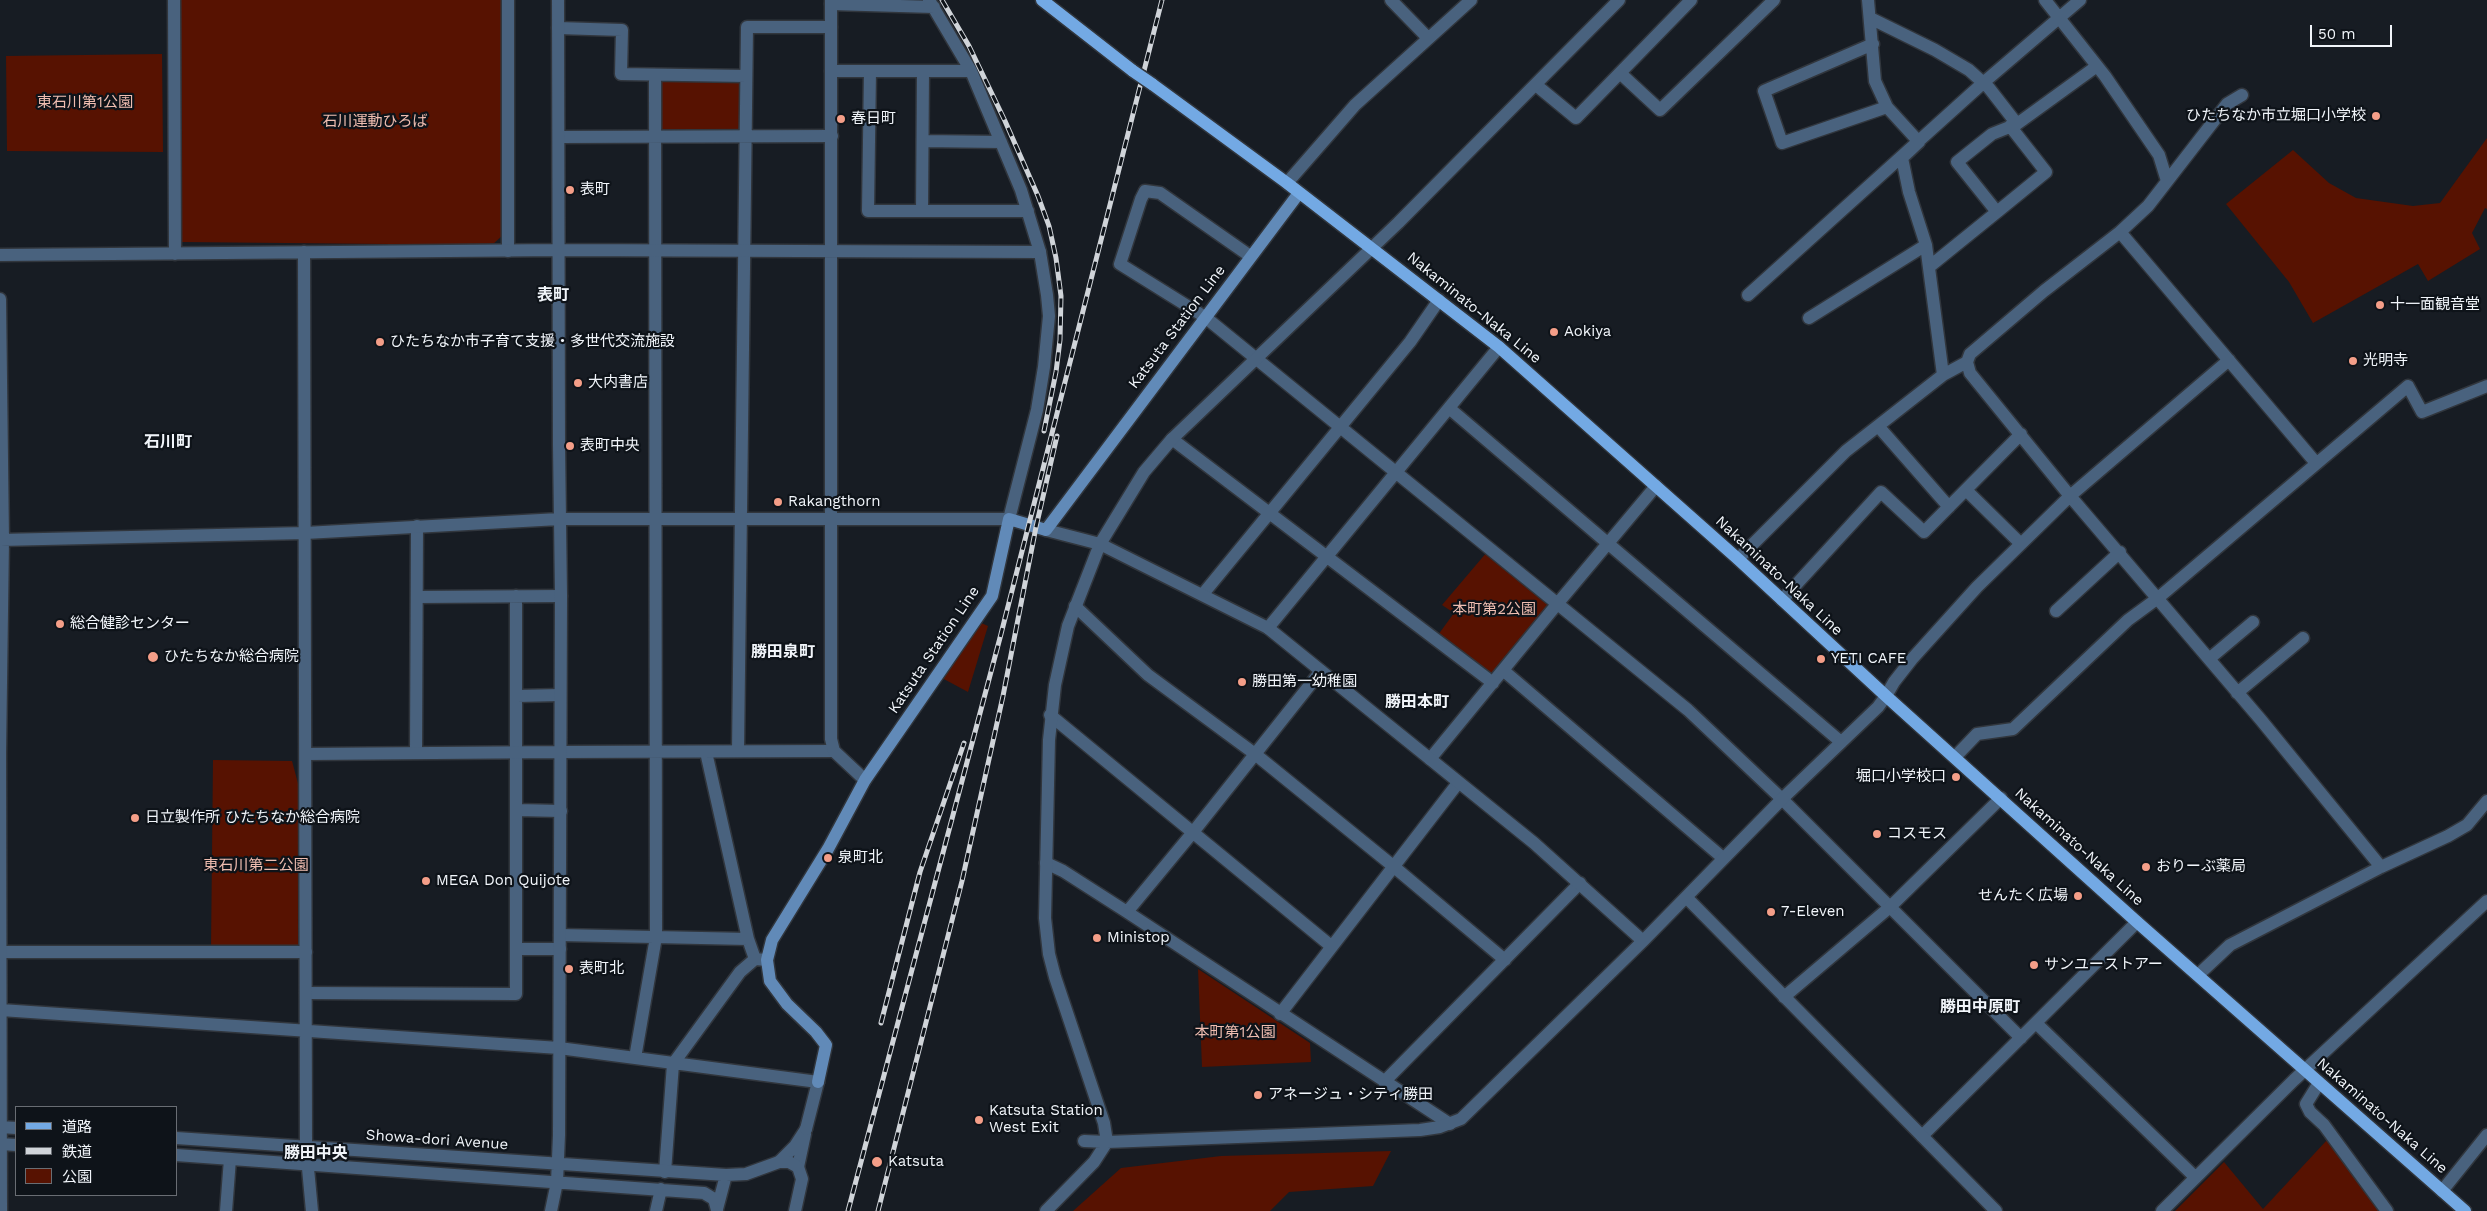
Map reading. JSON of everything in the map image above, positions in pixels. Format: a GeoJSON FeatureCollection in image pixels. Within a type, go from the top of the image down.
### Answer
{"type":"FeatureCollection","features":[{"type":"Feature","properties":{"kind":"main road","name":"Nakaminato-Naka Line"},"geometry":{"type":"LineString","coordinates":[[1042,0],[1133,71],[1299,192],[1499,347],[1738,559],[1886,696],[2138,922],[2464,1211]]}},
{"type":"Feature","properties":{"kind":"main road","name":"Katsuta Station Line"},"geometry":{"type":"LineString","coordinates":[[1046,530],[1299,192]]}},
{"type":"Feature","properties":{"kind":"main road","name":"Katsuta Station Line"},"geometry":{"type":"LineString","coordinates":[[761,960],[828,849],[865,780],[992,596],[1009,519]]}},
{"type":"Feature","properties":{"kind":"main road"},"geometry":{"type":"LineString","coordinates":[[1009,519],[1046,530]]}},
{"type":"Feature","properties":{"kind":"main road"},"geometry":{"type":"LineString","coordinates":[[761,960],[778,992],[826,1045],[818,1082]]}},
{"type":"Feature","properties":{"kind":"street"},"geometry":{"type":"LineString","coordinates":[[174,0],[175,254]]}},
{"type":"Feature","properties":{"kind":"street"},"geometry":{"type":"LineString","coordinates":[[508,0],[508,251]]}},
{"type":"Feature","properties":{"kind":"street"},"geometry":{"type":"LineString","coordinates":[[551,1211],[559,1164],[561,596],[559,519],[560,250],[558,0]]}},
{"type":"Feature","properties":{"kind":"street"},"geometry":{"type":"LineString","coordinates":[[1392,0],[1428,38]]}},
{"type":"Feature","properties":{"kind":"street"},"geometry":{"type":"LineString","coordinates":[[1287,183],[1354,105],[1470,0]]}},
{"type":"Feature","properties":{"kind":"street"},"geometry":{"type":"LineString","coordinates":[[1046,1211],[1094,1162],[1107,1142],[1104,1123],[1049,954],[1045,918],[1050,715],[1060,655],[1075,606],[1100,544],[1144,472],[1172,439],[1254,358],[1372,248],[1619,0]]}},
{"type":"Feature","properties":{"kind":"street"},"geometry":{"type":"LineString","coordinates":[[1536,85],[1576,118],[1691,0]]}},
{"type":"Feature","properties":{"kind":"street"},"geometry":{"type":"LineString","coordinates":[[1620,73],[1660,110],[1774,0]]}},
{"type":"Feature","properties":{"kind":"street"},"geometry":{"type":"LineString","coordinates":[[1868,0],[1875,81],[1886,106],[1919,142]]}},
{"type":"Feature","properties":{"kind":"street"},"geometry":{"type":"LineString","coordinates":[[2045,0],[2097,66],[2158,155],[2167,181]]}},
{"type":"Feature","properties":{"kind":"street"},"geometry":{"type":"LineString","coordinates":[[1748,295],[1983,83],[2080,0]]}},
{"type":"Feature","properties":{"kind":"street"},"geometry":{"type":"LineString","coordinates":[[1,540],[305,533],[559,519],[655,520],[830,520],[1009,519],[1037,410],[1044,367],[1048,316],[1040,252],[1028,211],[971,71],[932,4],[831,2],[832,136],[830,520],[831,739],[834,751],[865,780]]}},
{"type":"Feature","properties":{"kind":"street"},"geometry":{"type":"LineString","coordinates":[[1870,18],[1935,50],[1969,70],[1983,83],[2046,172],[1929,267]]}},
{"type":"Feature","properties":{"kind":"street"},"geometry":{"type":"LineString","coordinates":[[738,751],[747,27],[831,27]]}},
{"type":"Feature","properties":{"kind":"street"},"geometry":{"type":"LineString","coordinates":[[558,28],[622,30],[621,74],[746,76]]}},
{"type":"Feature","properties":{"kind":"street"},"geometry":{"type":"LineString","coordinates":[[1873,44],[1764,91],[1782,143],[1886,106]]}},
{"type":"Feature","properties":{"kind":"street"},"geometry":{"type":"LineString","coordinates":[[1997,212],[1957,162],[1992,134],[2014,125],[2097,66]]}},
{"type":"Feature","properties":{"kind":"street"},"geometry":{"type":"LineString","coordinates":[[831,70],[971,71]]}},
{"type":"Feature","properties":{"kind":"street"},"geometry":{"type":"LineString","coordinates":[[870,71],[868,210],[1028,211]]}},
{"type":"Feature","properties":{"kind":"street"},"geometry":{"type":"LineString","coordinates":[[922,211],[923,71]]}},
{"type":"Feature","properties":{"kind":"street"},"geometry":{"type":"LineString","coordinates":[[635,1058],[656,937],[655,520],[657,250],[655,75]]}},
{"type":"Feature","properties":{"kind":"street"},"geometry":{"type":"LineString","coordinates":[[2242,95],[2227,104],[2148,206],[2120,232],[2044,291],[1970,354],[1967,362],[1970,373],[2070,496],[2120,552],[2381,867]]}},
{"type":"Feature","properties":{"kind":"street"},"geometry":{"type":"LineString","coordinates":[[558,137],[746,138],[832,136]]}},
{"type":"Feature","properties":{"kind":"street"},"geometry":{"type":"LineString","coordinates":[[923,141],[1001,142]]}},
{"type":"Feature","properties":{"kind":"street"},"geometry":{"type":"LineString","coordinates":[[1902,158],[1909,192],[1926,245],[1943,374]]}},
{"type":"Feature","properties":{"kind":"street"},"geometry":{"type":"LineString","coordinates":[[1250,256],[1160,193],[1145,191],[1140,199],[1120,264],[1205,317],[1340,427],[1398,471],[1688,710],[1782,799],[2021,1038]]}},
{"type":"Feature","properties":{"kind":"street"},"geometry":{"type":"LineString","coordinates":[[2120,232],[2316,463]]}},
{"type":"Feature","properties":{"kind":"street"},"geometry":{"type":"LineString","coordinates":[[1809,318],[1926,245]]}},
{"type":"Feature","properties":{"kind":"street"},"geometry":{"type":"LineString","coordinates":[[0,255],[560,250],[1040,252]]}},
{"type":"Feature","properties":{"kind":"street"},"geometry":{"type":"LineString","coordinates":[[304,252],[307,754],[306,1147],[312,1211]]}},
{"type":"Feature","properties":{"kind":"street"},"geometry":{"type":"LineString","coordinates":[[0,299],[1,1211]]}},
{"type":"Feature","properties":{"kind":"street"},"geometry":{"type":"LineString","coordinates":[[1203,594],[1410,342],[1439,300]]}},
{"type":"Feature","properties":{"kind":"street"},"geometry":{"type":"LineString","coordinates":[[1268,628],[1499,347]]}},
{"type":"Feature","properties":{"kind":"street"},"geometry":{"type":"LineString","coordinates":[[1084,1141],[1107,1142],[1420,1130],[1450,1124],[1461,1119],[1643,942],[1782,799],[1878,707],[1912,659],[1977,587],[2070,496],[2229,360]]}},
{"type":"Feature","properties":{"kind":"street"},"geometry":{"type":"LineString","coordinates":[[1738,559],[1846,451],[1943,374],[1967,362]]}},
{"type":"Feature","properties":{"kind":"street"},"geometry":{"type":"LineString","coordinates":[[1955,757],[1977,734],[2013,730],[2128,620],[2158,598],[2408,386],[2422,412],[2487,386]]}},
{"type":"Feature","properties":{"kind":"street"},"geometry":{"type":"LineString","coordinates":[[1449,408],[1841,742]]}},
{"type":"Feature","properties":{"kind":"street"},"geometry":{"type":"LineString","coordinates":[[1878,426],[1948,507]]}},
{"type":"Feature","properties":{"kind":"street"},"geometry":{"type":"LineString","coordinates":[[1782,600],[1882,492],[1924,532],[2021,434]]}},
{"type":"Feature","properties":{"kind":"street"},"geometry":{"type":"LineString","coordinates":[[1172,439],[1493,683]]}},
{"type":"Feature","properties":{"kind":"street"},"geometry":{"type":"LineString","coordinates":[[1430,759],[1656,486]]}},
{"type":"Feature","properties":{"kind":"street"},"geometry":{"type":"LineString","coordinates":[[1966,490],[2021,544]]}},
{"type":"Feature","properties":{"kind":"street"},"geometry":{"type":"LineString","coordinates":[[416,752],[417,526]]}},
{"type":"Feature","properties":{"kind":"street"},"geometry":{"type":"LineString","coordinates":[[1046,530],[1100,544],[1268,628],[1534,843],[1643,942]]}},
{"type":"Feature","properties":{"kind":"street"},"geometry":{"type":"LineString","coordinates":[[2056,611],[2120,552]]}},
{"type":"Feature","properties":{"kind":"street"},"geometry":{"type":"LineString","coordinates":[[306,993],[516,994],[516,596]]}},
{"type":"Feature","properties":{"kind":"street"},"geometry":{"type":"LineString","coordinates":[[418,597],[561,596]]}},
{"type":"Feature","properties":{"kind":"street"},"geometry":{"type":"LineString","coordinates":[[1075,606],[1148,675],[1255,754],[1505,960]]}},
{"type":"Feature","properties":{"kind":"street"},"geometry":{"type":"LineString","coordinates":[[2208,660],[2253,622]]}},
{"type":"Feature","properties":{"kind":"street"},"geometry":{"type":"LineString","coordinates":[[2237,693],[2303,638]]}},
{"type":"Feature","properties":{"kind":"street"},"geometry":{"type":"LineString","coordinates":[[1127,912],[1194,831],[1320,671]]}},
{"type":"Feature","properties":{"kind":"street"},"geometry":{"type":"LineString","coordinates":[[1504,671],[1723,858]]}},
{"type":"Feature","properties":{"kind":"street"},"geometry":{"type":"LineString","coordinates":[[517,696],[560,695]]}},
{"type":"Feature","properties":{"kind":"street"},"geometry":{"type":"LineString","coordinates":[[1050,715],[1194,831],[1331,946]]}},
{"type":"Feature","properties":{"kind":"street"},"geometry":{"type":"LineString","coordinates":[[307,754],[834,751]]}},
{"type":"Feature","properties":{"kind":"street"},"geometry":{"type":"LineString","coordinates":[[665,1172],[673,1064],[740,972],[761,960],[748,939],[706,752]]}},
{"type":"Feature","properties":{"kind":"street"},"geometry":{"type":"LineString","coordinates":[[1280,1014],[1458,783]]}},
{"type":"Feature","properties":{"kind":"street"},"geometry":{"type":"LineString","coordinates":[[1784,997],[1890,907],[2001,798]]}},
{"type":"Feature","properties":{"kind":"street"},"geometry":{"type":"LineString","coordinates":[[2198,975],[2230,945],[2381,867],[2448,836],[2466,824],[2487,801]]}},
{"type":"Feature","properties":{"kind":"street"},"geometry":{"type":"LineString","coordinates":[[517,810],[561,811]]}},
{"type":"Feature","properties":{"kind":"street"},"geometry":{"type":"LineString","coordinates":[[1046,863],[1063,871],[1127,912],[1450,1124]]}},
{"type":"Feature","properties":{"kind":"street"},"geometry":{"type":"LineString","coordinates":[[1384,1082],[1580,883]]}},
{"type":"Feature","properties":{"kind":"street"},"geometry":{"type":"LineString","coordinates":[[1686,897],[1996,1211]]}},
{"type":"Feature","properties":{"kind":"street"},"geometry":{"type":"LineString","coordinates":[[2162,1211],[2305,1070],[2487,901]]}},
{"type":"Feature","properties":{"kind":"street"},"geometry":{"type":"LineString","coordinates":[[1922,1136],[2138,922]]}},
{"type":"Feature","properties":{"kind":"street"},"geometry":{"type":"LineString","coordinates":[[560,935],[748,939]]}},
{"type":"Feature","properties":{"kind":"street"},"geometry":{"type":"LineString","coordinates":[[516,949],[560,949]]}},
{"type":"Feature","properties":{"kind":"street"},"geometry":{"type":"LineString","coordinates":[[0,952],[306,952]]}},
{"type":"Feature","properties":{"kind":"street"},"geometry":{"type":"LineString","coordinates":[[1,1010],[559,1048],[818,1082],[798,1167],[802,1179],[795,1211]]}},
{"type":"Feature","properties":{"kind":"street"},"geometry":{"type":"LineString","coordinates":[[2036,1023],[2195,1177]]}},
{"type":"Feature","properties":{"kind":"street"},"geometry":{"type":"LineString","coordinates":[[2320,1083],[2306,1104],[2310,1112],[2324,1125],[2387,1211]]}},
{"type":"Feature","properties":{"kind":"street"},"geometry":{"type":"LineString","coordinates":[[1,1127],[15,1128]]}},
{"type":"Feature","properties":{"kind":"street"},"geometry":{"type":"LineString","coordinates":[[779,1162],[795,1146],[806,1129]]}},
{"type":"Feature","properties":{"kind":"street"},"geometry":{"type":"LineString","coordinates":[[2442,1191],[2487,1135]]}},
{"type":"Feature","properties":{"kind":"street","name":"Showa-dori Avenue"},"geometry":{"type":"LineString","coordinates":[[178,1138],[726,1175],[746,1174],[779,1162]]}},
{"type":"Feature","properties":{"kind":"street"},"geometry":{"type":"LineString","coordinates":[[1,1144],[15,1145]]}},
{"type":"Feature","properties":{"kind":"street"},"geometry":{"type":"LineString","coordinates":[[178,1155],[704,1193],[714,1199],[717,1210]]}},
{"type":"Feature","properties":{"kind":"street"},"geometry":{"type":"LineString","coordinates":[[226,1211],[230,1158]]}},
{"type":"Feature","properties":{"kind":"street"},"geometry":{"type":"LineString","coordinates":[[779,1162],[789,1162],[798,1167]]}},
{"type":"Feature","properties":{"kind":"street"},"geometry":{"type":"LineString","coordinates":[[717,1210],[726,1175]]}},
{"type":"Feature","properties":{"kind":"street"},"geometry":{"type":"LineString","coordinates":[[656,1211],[661,1189]]}},
{"type":"Feature","properties":{"kind":"green space","name":"石川運動ひろば"},"geometry":{"type":"Polygon","coordinates":[[[180,0],[503,0],[503,235],[492,245],[181,242],[180,0]]]}},
{"type":"Feature","properties":{"kind":"green space","name":"東石川第1公園"},"geometry":{"type":"Polygon","coordinates":[[[162,54],[163,152],[7,151],[6,56],[162,54]]]}},
{"type":"Feature","properties":{"kind":"green space"},"geometry":{"type":"Polygon","coordinates":[[[655,75],[746,76],[746,138],[656,138],[655,75]]]}},
{"type":"Feature","properties":{"kind":"green space"},"geometry":{"type":"Polygon","coordinates":[[[2487,138],[2487,209],[2485,208],[2472,233],[2480,249],[2428,281],[2418,264],[2313,323],[2289,282],[2226,204],[2293,150],[2329,183],[2356,198],[2413,206],[2440,203],[2487,138]]]}},
{"type":"Feature","properties":{"kind":"green space","name":"本町第2公園"},"geometry":{"type":"Polygon","coordinates":[[[1487,552],[1548,603],[1548,607],[1495,673],[1485,674],[1438,635],[1454,613],[1442,605],[1487,552]]]}},
{"type":"Feature","properties":{"kind":"green space"},"geometry":{"type":"Polygon","coordinates":[[[979,622],[988,626],[968,692],[942,678],[979,622]]]}},
{"type":"Feature","properties":{"kind":"green space","name":"東石川第二公園"},"geometry":{"type":"Polygon","coordinates":[[[213,760],[292,761],[299,787],[300,945],[297,950],[211,948],[213,760]]]}},
{"type":"Feature","properties":{"kind":"green space","name":"本町第1公園"},"geometry":{"type":"Polygon","coordinates":[[[1198,969],[1310,1043],[1311,1062],[1202,1067],[1198,969]]]}},
{"type":"Feature","properties":{"kind":"green space"},"geometry":{"type":"Polygon","coordinates":[[[2327,1140],[2380,1211],[2175,1211],[2224,1162],[2263,1209],[2327,1140]]]}},
{"type":"Feature","properties":{"kind":"green space"},"geometry":{"type":"Polygon","coordinates":[[[1391,1151],[1373,1186],[1289,1192],[1270,1211],[1073,1211],[1121,1168],[1221,1156],[1391,1151]]]}},
{"type":"Feature","properties":{"kind":"railway"},"geometry":{"type":"LineString","coordinates":[[942,0],[969,46],[1005,121],[1049,226],[1061,296],[1060,340],[1056,372],[1044,431]]}},
{"type":"Feature","properties":{"kind":"railway"},"geometry":{"type":"LineString","coordinates":[[848,1211],[1001,634],[1162,0]]}},
{"type":"Feature","properties":{"kind":"railway"},"geometry":{"type":"LineString","coordinates":[[878,1211],[962,881],[1003,696],[1036,527],[1057,436]]}},
{"type":"Feature","properties":{"kind":"railway"},"geometry":{"type":"LineString","coordinates":[[881,1023],[920,872],[964,743]]}},
{"type":"Feature","properties":{"kind":"place","name":"ひたちなか市立堀口小学校"},"geometry":{"type":"Point","coordinates":[2376,116]}},
{"type":"Feature","properties":{"kind":"place","name":"春日町"},"geometry":{"type":"Point","coordinates":[841,119]}},
{"type":"Feature","properties":{"kind":"place","name":"表町"},"geometry":{"type":"Point","coordinates":[570,190]}},
{"type":"Feature","properties":{"kind":"place","name":"十一面観音堂"},"geometry":{"type":"Point","coordinates":[2380,305]}},
{"type":"Feature","properties":{"kind":"place","name":"Aokiya"},"geometry":{"type":"Point","coordinates":[1554,332]}},
{"type":"Feature","properties":{"kind":"place","name":"ひたちなか市子育て支援・多世代交流施設"},"geometry":{"type":"Point","coordinates":[380,342]}},
{"type":"Feature","properties":{"kind":"place","name":"光明寺"},"geometry":{"type":"Point","coordinates":[2353,361]}},
{"type":"Feature","properties":{"kind":"place","name":"大内書店"},"geometry":{"type":"Point","coordinates":[578,383]}},
{"type":"Feature","properties":{"kind":"place","name":"表町中央"},"geometry":{"type":"Point","coordinates":[570,446]}},
{"type":"Feature","properties":{"kind":"place","name":"Rakangthorn"},"geometry":{"type":"Point","coordinates":[778,502]}},
{"type":"Feature","properties":{"kind":"place","name":"総合健診センター"},"geometry":{"type":"Point","coordinates":[60,624]}},
{"type":"Feature","properties":{"kind":"place","name":"ひたちなか総合病院"},"geometry":{"type":"Point","coordinates":[153,657]}},
{"type":"Feature","properties":{"kind":"place","name":"YETI CAFE"},"geometry":{"type":"Point","coordinates":[1821,659]}},
{"type":"Feature","properties":{"kind":"place","name":"勝田第一幼稚園"},"geometry":{"type":"Point","coordinates":[1242,682]}},
{"type":"Feature","properties":{"kind":"place","name":"堀口小学校口"},"geometry":{"type":"Point","coordinates":[1956,777]}},
{"type":"Feature","properties":{"kind":"place","name":"日立製作所 ひたちなか総合病院"},"geometry":{"type":"Point","coordinates":[135,818]}},
{"type":"Feature","properties":{"kind":"place","name":"コスモス"},"geometry":{"type":"Point","coordinates":[1877,834]}},
{"type":"Feature","properties":{"kind":"place","name":"泉町北"},"geometry":{"type":"Point","coordinates":[828,858]}},
{"type":"Feature","properties":{"kind":"place","name":"おりーぶ薬局"},"geometry":{"type":"Point","coordinates":[2146,867]}},
{"type":"Feature","properties":{"kind":"place","name":"MEGA Don Quijote"},"geometry":{"type":"Point","coordinates":[426,881]}},
{"type":"Feature","properties":{"kind":"place","name":"せんたく広場"},"geometry":{"type":"Point","coordinates":[2078,896]}},
{"type":"Feature","properties":{"kind":"place","name":"7-Eleven"},"geometry":{"type":"Point","coordinates":[1771,912]}},
{"type":"Feature","properties":{"kind":"place","name":"Ministop"},"geometry":{"type":"Point","coordinates":[1097,938]}},
{"type":"Feature","properties":{"kind":"place","name":"サンユーストアー"},"geometry":{"type":"Point","coordinates":[2034,965]}},
{"type":"Feature","properties":{"kind":"place","name":"表町北"},"geometry":{"type":"Point","coordinates":[569,969]}},
{"type":"Feature","properties":{"kind":"place","name":"アネージュ・シティ勝田"},"geometry":{"type":"Point","coordinates":[1258,1095]}},
{"type":"Feature","properties":{"kind":"place","name":"Katsuta Station West Exit"},"geometry":{"type":"Point","coordinates":[979,1120]}},
{"type":"Feature","properties":{"kind":"place","name":"Katsuta"},"geometry":{"type":"Point","coordinates":[877,1162]}},
{"type":"Feature","properties":{"kind":"district","name":"表町"},"geometry":{"type":"Point","coordinates":[553,295]}},
{"type":"Feature","properties":{"kind":"district","name":"石川町"},"geometry":{"type":"Point","coordinates":[168,442]}},
{"type":"Feature","properties":{"kind":"district","name":"勝田泉町"},"geometry":{"type":"Point","coordinates":[783,652]}},
{"type":"Feature","properties":{"kind":"district","name":"勝田本町"},"geometry":{"type":"Point","coordinates":[1417,702]}},
{"type":"Feature","properties":{"kind":"district","name":"勝田中原町"},"geometry":{"type":"Point","coordinates":[1980,1007]}},
{"type":"Feature","properties":{"kind":"district","name":"勝田中央"},"geometry":{"type":"Point","coordinates":[316,1153]}}]}
